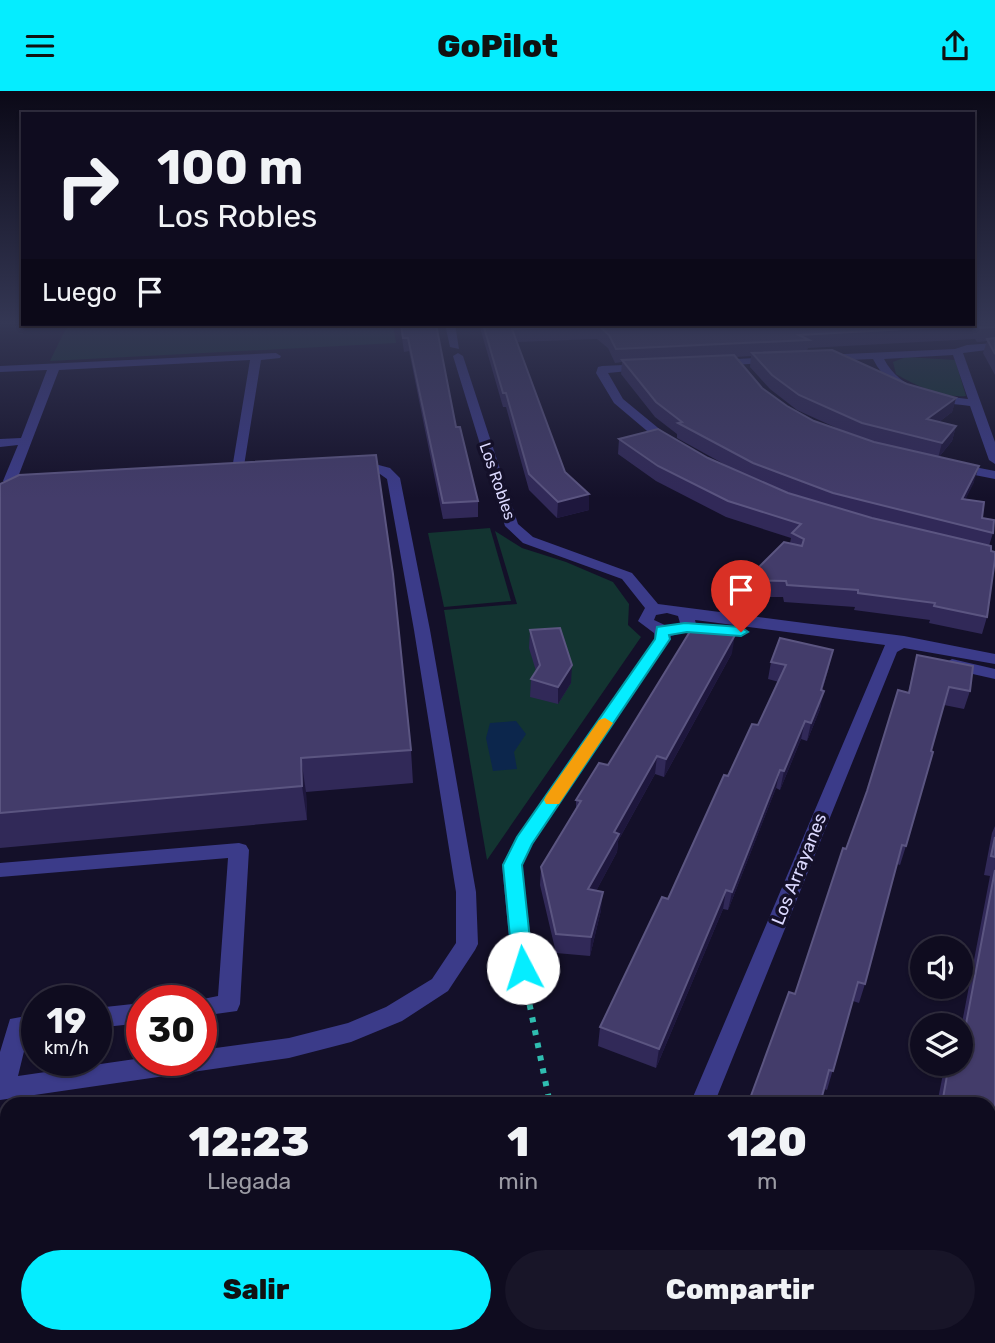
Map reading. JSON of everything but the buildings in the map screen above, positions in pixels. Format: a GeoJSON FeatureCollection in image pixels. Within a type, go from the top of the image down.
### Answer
{"type":"FeatureCollection","features":[{"type":"Feature","properties":{"kind":"street"},"geometry":{"type":"LineString","coordinates":[[49,381],[10,481],[49,479]]}},
{"type":"Feature","properties":{"kind":"street"},"geometry":{"type":"LineString","coordinates":[[238,469],[252,381]]}},
{"type":"Feature","properties":{"kind":"street","name":"Los Robles"},"geometry":{"type":"LineString","coordinates":[[466,381],[512,526],[528,540],[627,576],[654,609],[649,612],[646,621],[662,630]]}},
{"type":"Feature","properties":{"kind":"street"},"geometry":{"type":"LineString","coordinates":[[608,381],[618,401],[646,427],[677,450]]}},
{"type":"Feature","properties":{"kind":"street"},"geometry":{"type":"LineString","coordinates":[[895,381],[933,397],[976,403]]}},
{"type":"Feature","properties":{"kind":"street"},"geometry":{"type":"LineString","coordinates":[[968,381],[995,460]]}},
{"type":"Feature","properties":{"kind":"street"},"geometry":{"type":"LineString","coordinates":[[0,443],[26,441]]}},
{"type":"Feature","properties":{"kind":"street"},"geometry":{"type":"LineString","coordinates":[[21,1026],[18,1026],[1,1089],[289,1048],[351,1032],[394,1014],[440,985],[467,944],[466,892],[422,630],[393,478],[373,466],[342,463]]}},
{"type":"Feature","properties":{"kind":"street"},"geometry":{"type":"LineString","coordinates":[[945,466],[995,475]]}},
{"type":"Feature","properties":{"kind":"street"},"geometry":{"type":"LineString","coordinates":[[654,609],[672,608],[685,620],[995,659]]}},
{"type":"Feature","properties":{"kind":"street"},"geometry":{"type":"LineString","coordinates":[[523,968],[512,865],[524,842],[663,639],[662,630],[678,631],[685,620]]}},
{"type":"Feature","properties":{"kind":"street"},"geometry":{"type":"LineString","coordinates":[[897,645],[995,674]]}},
{"type":"Feature","properties":{"kind":"street","name":"Los Arrayanes"},"geometry":{"type":"LineString","coordinates":[[705,1097],[897,645]]}},
{"type":"Feature","properties":{"kind":"street"},"geometry":{"type":"LineString","coordinates":[[0,870],[239,850],[229,1004],[217,1005]]}},
{"type":"Feature","properties":{"kind":"path"},"geometry":{"type":"LineString","coordinates":[[523,968],[549,1097]]}},
{"type":"Feature","properties":{"kind":"green space"},"geometry":{"type":"Polygon","coordinates":[[[910,381],[962,381],[966,396],[939,393],[910,381]]]}},
{"type":"Feature","properties":{"kind":"green space"},"geometry":{"type":"Polygon","coordinates":[[[490,528],[511,601],[444,607],[428,533],[490,528]]]}},
{"type":"Feature","properties":{"kind":"green space"},"geometry":{"type":"Polygon","coordinates":[[[495,531],[522,548],[566,562],[613,582],[629,604],[628,625],[641,637],[487,860],[444,610],[517,604],[495,531]]]}},
{"type":"Feature","properties":{"kind":"water"},"geometry":{"type":"Polygon","coordinates":[[[516,721],[526,734],[514,752],[517,769],[493,771],[486,738],[490,723],[516,721]]]}},
{"type":"Feature","properties":{"kind":"slow traffic"},"geometry":{"type":"LineString","coordinates":[[552,800],[605,723]]}},
{"type":"Feature","properties":{"kind":"route"},"geometry":{"type":"LineString","coordinates":[[523,968],[512,865],[524,842],[663,639],[662,630],[678,631],[685,627],[741,632]]}}]}
